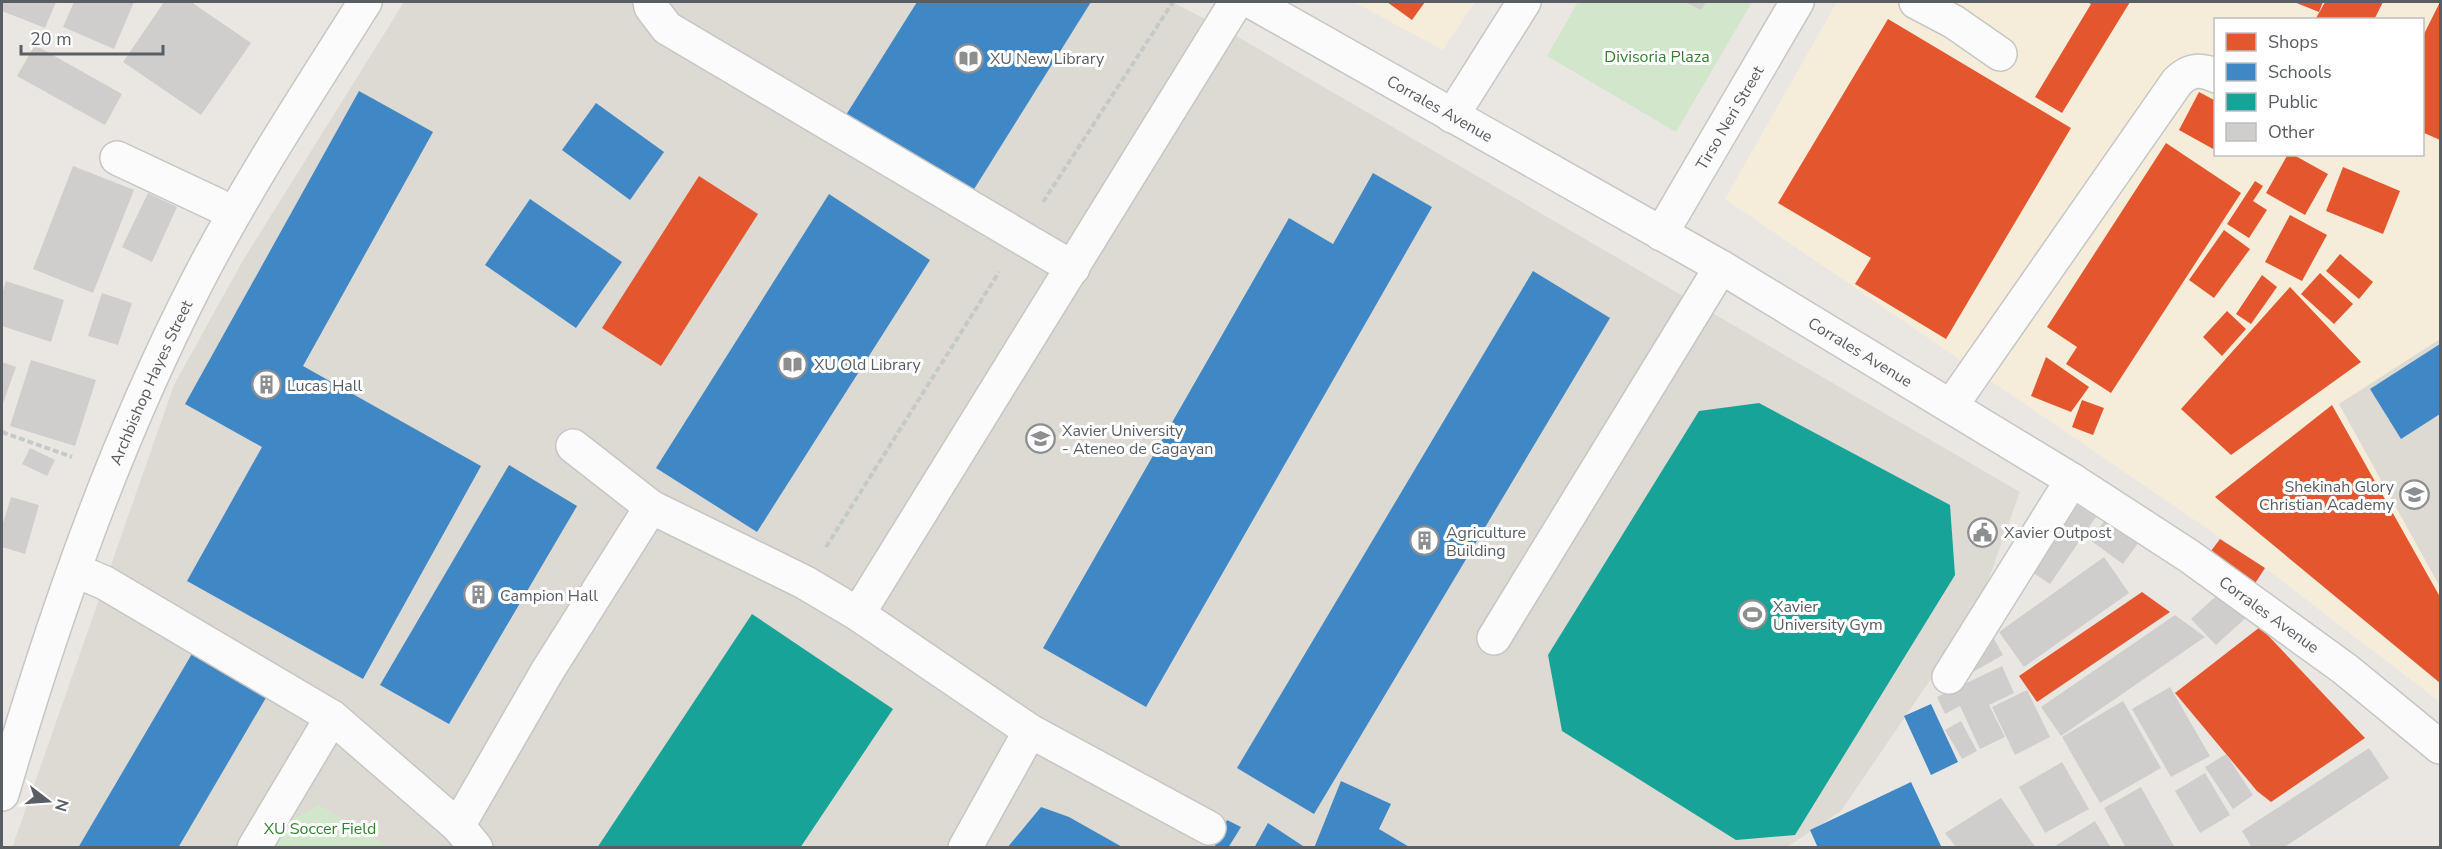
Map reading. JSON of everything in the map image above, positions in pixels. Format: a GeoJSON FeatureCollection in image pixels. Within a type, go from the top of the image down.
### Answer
{"type":"FeatureCollection","features":[{"type":"Feature","properties":{"kind":"street","name":"Archbishop Hayes Street"},"geometry":{"type":"LineString","coordinates":[[2,794],[30,697],[75,570],[112,471],[165,345],[234,213],[365,2]]}},
{"type":"Feature","properties":{"kind":"street"},"geometry":{"type":"LineString","coordinates":[[650,2],[651,7],[667,28],[1073,268]]}},
{"type":"Feature","properties":{"kind":"street"},"geometry":{"type":"LineString","coordinates":[[858,614],[1236,2]]}},
{"type":"Feature","properties":{"kind":"street","name":"Corrales Avenue"},"geometry":{"type":"LineString","coordinates":[[1252,2],[1720,267],[2072,480],[2207,569],[2345,669],[2440,747]]}},
{"type":"Feature","properties":{"kind":"street"},"geometry":{"type":"LineString","coordinates":[[1452,116],[1524,2]]}},
{"type":"Feature","properties":{"kind":"street","name":"Tirso Neri Street"},"geometry":{"type":"LineString","coordinates":[[1661,234],[1797,2]]}},
{"type":"Feature","properties":{"kind":"street"},"geometry":{"type":"LineString","coordinates":[[1916,2],[1954,22],[2000,54]]}},
{"type":"Feature","properties":{"kind":"street"},"geometry":{"type":"LineString","coordinates":[[1951,406],[2177,82],[2185,74],[2194,71],[2204,70],[2214,75]]}},
{"type":"Feature","properties":{"kind":"street"},"geometry":{"type":"LineString","coordinates":[[117,158],[234,213]]}},
{"type":"Feature","properties":{"kind":"street"},"geometry":{"type":"LineString","coordinates":[[1494,638],[1720,267]]}},
{"type":"Feature","properties":{"kind":"street"},"geometry":{"type":"LineString","coordinates":[[573,446],[651,507],[804,582],[858,614],[1030,731],[1209,828]]}},
{"type":"Feature","properties":{"kind":"street"},"geometry":{"type":"LineString","coordinates":[[1949,677],[2072,480]]}},
{"type":"Feature","properties":{"kind":"street"},"geometry":{"type":"LineString","coordinates":[[75,570],[105,582],[332,717],[467,837],[548,670],[651,507]]}},
{"type":"Feature","properties":{"kind":"street"},"geometry":{"type":"LineString","coordinates":[[254,848],[332,717]]}},
{"type":"Feature","properties":{"kind":"street"},"geometry":{"type":"LineString","coordinates":[[965,848],[1030,731]]}},
{"type":"Feature","properties":{"kind":"path"},"geometry":{"type":"LineString","coordinates":[[804,582],[1173,2]]}},
{"type":"Feature","properties":{"kind":"path"},"geometry":{"type":"LineString","coordinates":[[2,432],[112,471]]}},
{"type":"Feature","properties":{"kind":"shaded area","name":"Xavier University - Ateneo de Cagayan"},"geometry":{"type":"Polygon","coordinates":[[[404,2],[1172,2],[1219,26],[2020,492],[1977,611],[1841,811],[1787,847],[12,848],[174,385],[242,262],[404,2]]]}},
{"type":"Feature","properties":{"kind":"shaded area"},"geometry":{"type":"Polygon","coordinates":[[[1354,2],[1475,2],[1443,50],[1354,2]]]}},
{"type":"Feature","properties":{"kind":"shaded area"},"geometry":{"type":"Polygon","coordinates":[[[1837,2],[2440,2],[2440,702],[2265,568],[1725,199],[1837,2]]]}},
{"type":"Feature","properties":{"kind":"shaded area","name":"Shekinah Glory Christian Academy"},"geometry":{"type":"Polygon","coordinates":[[[2440,339],[2440,587],[2339,404],[2440,339]]]}},
{"type":"Feature","properties":{"kind":"green space","name":"Divisoria Plaza"},"geometry":{"type":"Polygon","coordinates":[[[1578,2],[1752,2],[1676,132],[1547,56],[1578,2]]]}},
{"type":"Feature","properties":{"kind":"green space","name":"XU Soccer Field"},"geometry":{"type":"Polygon","coordinates":[[[319,805],[390,847],[269,848],[282,825],[319,805]]]}},
{"type":"Feature","properties":{"kind":"building: Shops"},"geometry":{"type":"Polygon","coordinates":[[[1387,2],[1425,2],[1412,20],[1387,2]]]}},
{"type":"Feature","properties":{"kind":"building: Shops"},"geometry":{"type":"Polygon","coordinates":[[[2087,2],[2130,2],[2062,113],[2035,97],[2091,4],[2087,2]]]}},
{"type":"Feature","properties":{"kind":"building: Shops"},"geometry":{"type":"Polygon","coordinates":[[[2294,2],[2323,2],[2319,12],[2294,2]]]}},
{"type":"Feature","properties":{"kind":"building: Shops"},"geometry":{"type":"Polygon","coordinates":[[[2325,2],[2383,2],[2375,18],[2316,18],[2325,2]]]}},
{"type":"Feature","properties":{"kind":"building: Shops"},"geometry":{"type":"Polygon","coordinates":[[[2440,2],[2440,140],[2424,133],[2424,34],[2440,2]]]}},
{"type":"Feature","properties":{"kind":"building: Shops"},"geometry":{"type":"Polygon","coordinates":[[[1888,19],[2071,128],[1946,339],[1855,284],[1871,258],[1778,203],[1888,19]]]}},
{"type":"Feature","properties":{"kind":"building: Shops"},"geometry":{"type":"Polygon","coordinates":[[[2199,92],[2214,100],[2214,149],[2179,130],[2199,92]]]}},
{"type":"Feature","properties":{"kind":"building: Shops"},"geometry":{"type":"Polygon","coordinates":[[[2166,143],[2241,193],[2111,393],[2066,364],[2077,347],[2047,327],[2166,143]]]}},
{"type":"Feature","properties":{"kind":"building: Shops"},"geometry":{"type":"Polygon","coordinates":[[[2287,156],[2296,156],[2328,174],[2305,215],[2266,193],[2287,156]]]}},
{"type":"Feature","properties":{"kind":"building: Shops"},"geometry":{"type":"Polygon","coordinates":[[[2343,167],[2400,191],[2383,234],[2326,211],[2343,167]]]}},
{"type":"Feature","properties":{"kind":"building: Shops"},"geometry":{"type":"Polygon","coordinates":[[[699,176],[758,214],[661,366],[602,328],[699,176]]]}},
{"type":"Feature","properties":{"kind":"building: Shops"},"geometry":{"type":"Polygon","coordinates":[[[2255,181],[2263,186],[2253,201],[2267,210],[2249,238],[2227,224],[2255,181]]]}},
{"type":"Feature","properties":{"kind":"building: Shops"},"geometry":{"type":"Polygon","coordinates":[[[2290,215],[2327,235],[2302,281],[2265,262],[2290,215]]]}},
{"type":"Feature","properties":{"kind":"building: Shops"},"geometry":{"type":"Polygon","coordinates":[[[2224,230],[2250,249],[2214,298],[2189,280],[2224,230]]]}},
{"type":"Feature","properties":{"kind":"building: Shops"},"geometry":{"type":"Polygon","coordinates":[[[2340,254],[2373,282],[2359,299],[2326,271],[2340,254]]]}},
{"type":"Feature","properties":{"kind":"building: Shops"},"geometry":{"type":"Polygon","coordinates":[[[2320,273],[2353,304],[2334,324],[2301,294],[2320,273]]]}},
{"type":"Feature","properties":{"kind":"building: Shops"},"geometry":{"type":"Polygon","coordinates":[[[2262,275],[2277,287],[2251,324],[2236,314],[2262,275]]]}},
{"type":"Feature","properties":{"kind":"building: Shops"},"geometry":{"type":"Polygon","coordinates":[[[2290,287],[2361,362],[2231,455],[2181,409],[2290,287]]]}},
{"type":"Feature","properties":{"kind":"building: Shops"},"geometry":{"type":"Polygon","coordinates":[[[2227,311],[2246,329],[2222,356],[2203,337],[2227,311]]]}},
{"type":"Feature","properties":{"kind":"building: Shops"},"geometry":{"type":"Polygon","coordinates":[[[2046,357],[2089,387],[2071,412],[2031,396],[2046,357]]]}},
{"type":"Feature","properties":{"kind":"building: Shops"},"geometry":{"type":"Polygon","coordinates":[[[2082,400],[2104,408],[2093,435],[2072,427],[2082,400]]]}},
{"type":"Feature","properties":{"kind":"building: Shops"},"geometry":{"type":"Polygon","coordinates":[[[2332,405],[2440,597],[2440,683],[2215,497],[2332,405]]]}},
{"type":"Feature","properties":{"kind":"building: Shops"},"geometry":{"type":"Polygon","coordinates":[[[2220,539],[2265,568],[2254,585],[2208,555],[2220,539]]]}},
{"type":"Feature","properties":{"kind":"building: Shops"},"geometry":{"type":"Polygon","coordinates":[[[2142,592],[2170,612],[2037,702],[2019,676],[2142,592]]]}},
{"type":"Feature","properties":{"kind":"building: Shops"},"geometry":{"type":"Polygon","coordinates":[[[2260,627],[2365,738],[2271,802],[2257,791],[2175,693],[2260,627]]]}},
{"type":"Feature","properties":{"kind":"building: Schools","name":"XU New Library"},"geometry":{"type":"Polygon","coordinates":[[[917,2],[1091,2],[971,194],[846,115],[917,2]]]}},
{"type":"Feature","properties":{"kind":"building: Schools","name":"Lucas Hall"},"geometry":{"type":"Polygon","coordinates":[[[359,91],[433,132],[303,366],[481,466],[363,679],[187,581],[262,447],[185,404],[359,91]]]}},
{"type":"Feature","properties":{"kind":"building: Schools"},"geometry":{"type":"Polygon","coordinates":[[[596,103],[664,152],[630,200],[562,150],[596,103]]]}},
{"type":"Feature","properties":{"kind":"building: Schools"},"geometry":{"type":"Polygon","coordinates":[[[1373,173],[1432,207],[1146,707],[1043,648],[1289,218],[1333,244],[1373,173]]]}},
{"type":"Feature","properties":{"kind":"building: Schools","name":"XU Old Library"},"geometry":{"type":"Polygon","coordinates":[[[829,194],[930,260],[757,532],[656,468],[829,194]]]}},
{"type":"Feature","properties":{"kind":"building: Schools"},"geometry":{"type":"Polygon","coordinates":[[[530,199],[622,262],[576,328],[485,265],[530,199]]]}},
{"type":"Feature","properties":{"kind":"building: Schools","name":"Agriculture Building"},"geometry":{"type":"Polygon","coordinates":[[[1533,271],[1610,318],[1314,814],[1237,768],[1533,271]]]}},
{"type":"Feature","properties":{"kind":"building: Schools"},"geometry":{"type":"Polygon","coordinates":[[[2440,344],[2440,414],[2401,439],[2370,389],[2440,344]]]}},
{"type":"Feature","properties":{"kind":"building: Schools","name":"Campion Hall"},"geometry":{"type":"Polygon","coordinates":[[[509,465],[577,506],[449,724],[380,685],[509,465]]]}},
{"type":"Feature","properties":{"kind":"building: Schools"},"geometry":{"type":"Polygon","coordinates":[[[193,652],[267,696],[178,848],[78,848],[193,652]]]}},
{"type":"Feature","properties":{"kind":"building: Schools"},"geometry":{"type":"Polygon","coordinates":[[[1931,704],[1958,762],[1931,775],[1904,716],[1931,704]]]}},
{"type":"Feature","properties":{"kind":"building: Schools"},"geometry":{"type":"Polygon","coordinates":[[[1341,781],[1391,804],[1379,829],[1411,848],[1314,848],[1341,781]]]}},
{"type":"Feature","properties":{"kind":"building: Schools"},"geometry":{"type":"Polygon","coordinates":[[[1911,782],[1941,846],[1937,848],[1818,848],[1810,830],[1911,782]]]}},
{"type":"Feature","properties":{"kind":"building: Schools"},"geometry":{"type":"Polygon","coordinates":[[[1041,807],[1069,817],[1124,848],[1007,848],[1041,807]]]}},
{"type":"Feature","properties":{"kind":"building: Schools"},"geometry":{"type":"Polygon","coordinates":[[[1227,820],[1241,827],[1228,848],[1214,848],[1227,820]]]}},
{"type":"Feature","properties":{"kind":"building: Schools"},"geometry":{"type":"Polygon","coordinates":[[[1268,823],[1306,848],[1254,848],[1268,823]]]}},
{"type":"Feature","properties":{"kind":"building: Public","name":"Xavier University Gym"},"geometry":{"type":"Polygon","coordinates":[[[1759,403],[1950,505],[1955,575],[1795,835],[1736,840],[1562,731],[1548,655],[1699,411],[1759,403]]]}},
{"type":"Feature","properties":{"kind":"building: Public"},"geometry":{"type":"Polygon","coordinates":[[[752,614],[893,709],[800,848],[597,848],[752,614]]]}},
{"type":"Feature","properties":{"kind":"building: Other"},"geometry":{"type":"Polygon","coordinates":[[[2,2],[56,2],[45,28],[2,11],[2,2]]]}},
{"type":"Feature","properties":{"kind":"building: Other"},"geometry":{"type":"Polygon","coordinates":[[[74,2],[134,2],[114,49],[63,27],[74,2]]]}},
{"type":"Feature","properties":{"kind":"building: Other"},"geometry":{"type":"Polygon","coordinates":[[[164,2],[191,2],[251,43],[201,115],[123,62],[164,2]]]}},
{"type":"Feature","properties":{"kind":"building: Other"},"geometry":{"type":"Polygon","coordinates":[[[1685,2],[1706,2],[1701,10],[1685,2]]]}},
{"type":"Feature","properties":{"kind":"building: Other"},"geometry":{"type":"Polygon","coordinates":[[[35,45],[122,94],[105,125],[17,76],[35,45]]]}},
{"type":"Feature","properties":{"kind":"building: Other"},"geometry":{"type":"Polygon","coordinates":[[[73,166],[134,190],[93,293],[33,269],[73,166]]]}},
{"type":"Feature","properties":{"kind":"building: Other"},"geometry":{"type":"Polygon","coordinates":[[[148,193],[177,207],[152,262],[122,247],[148,193]]]}},
{"type":"Feature","properties":{"kind":"building: Other"},"geometry":{"type":"Polygon","coordinates":[[[6,281],[64,300],[51,342],[2,326],[2,294],[6,281]]]}},
{"type":"Feature","properties":{"kind":"building: Other"},"geometry":{"type":"Polygon","coordinates":[[[102,293],[132,303],[118,345],[88,336],[102,293]]]}},
{"type":"Feature","properties":{"kind":"building: Other"},"geometry":{"type":"Polygon","coordinates":[[[31,360],[96,380],[75,446],[10,426],[31,360]]]}},
{"type":"Feature","properties":{"kind":"building: Other"},"geometry":{"type":"Polygon","coordinates":[[[2,362],[16,367],[2,406],[2,362]]]}},
{"type":"Feature","properties":{"kind":"building: Other"},"geometry":{"type":"Polygon","coordinates":[[[30,448],[55,460],[47,476],[22,464],[30,448]]]}},
{"type":"Feature","properties":{"kind":"building: Other"},"geometry":{"type":"Polygon","coordinates":[[[11,497],[39,505],[25,554],[2,547],[2,526],[11,497]]]}},
{"type":"Feature","properties":{"kind":"building: Other"},"geometry":{"type":"Polygon","coordinates":[[[2068,499],[2096,517],[2050,584],[2023,566],[2068,499]]]}},
{"type":"Feature","properties":{"kind":"building: Other"},"geometry":{"type":"Polygon","coordinates":[[[2109,515],[2141,539],[2123,564],[2090,540],[2109,515]]]}},
{"type":"Feature","properties":{"kind":"building: Other"},"geometry":{"type":"Polygon","coordinates":[[[2104,557],[2129,593],[2024,667],[1999,632],[2104,557]]]}},
{"type":"Feature","properties":{"kind":"building: Other"},"geometry":{"type":"Polygon","coordinates":[[[2225,588],[2250,614],[2216,645],[2191,619],[2225,588]]]}},
{"type":"Feature","properties":{"kind":"building: Other"},"geometry":{"type":"Polygon","coordinates":[[[2175,615],[2205,637],[2061,736],[2041,707],[2175,615]]]}},
{"type":"Feature","properties":{"kind":"building: Other"},"geometry":{"type":"Polygon","coordinates":[[[1990,632],[2003,655],[1957,681],[1990,632]]]}},
{"type":"Feature","properties":{"kind":"building: Other"},"geometry":{"type":"Polygon","coordinates":[[[2002,666],[2014,693],[1989,705],[2005,737],[1980,749],[1960,706],[1945,714],[1937,697],[2002,666]]]}},
{"type":"Feature","properties":{"kind":"building: Other"},"geometry":{"type":"Polygon","coordinates":[[[2170,687],[2210,756],[2171,777],[2132,709],[2170,687]]]}},
{"type":"Feature","properties":{"kind":"building: Other"},"geometry":{"type":"Polygon","coordinates":[[[2027,690],[2050,737],[2015,755],[1992,707],[2027,690]]]}},
{"type":"Feature","properties":{"kind":"building: Other"},"geometry":{"type":"Polygon","coordinates":[[[2123,701],[2161,768],[2100,803],[2062,737],[2123,701]]]}},
{"type":"Feature","properties":{"kind":"building: Other"},"geometry":{"type":"Polygon","coordinates":[[[1961,721],[1977,751],[1962,759],[1945,730],[1961,721]]]}},
{"type":"Feature","properties":{"kind":"building: Other"},"geometry":{"type":"Polygon","coordinates":[[[2369,748],[2389,778],[2283,848],[2252,848],[2242,831],[2369,748]]]}},
{"type":"Feature","properties":{"kind":"building: Other"},"geometry":{"type":"Polygon","coordinates":[[[2226,754],[2253,795],[2233,809],[2205,767],[2226,754]]]}},
{"type":"Feature","properties":{"kind":"building: Other"},"geometry":{"type":"Polygon","coordinates":[[[2062,762],[2089,809],[2045,833],[2019,787],[2062,762]]]}},
{"type":"Feature","properties":{"kind":"building: Other"},"geometry":{"type":"Polygon","coordinates":[[[2205,773],[2230,815],[2200,833],[2175,791],[2205,773]]]}},
{"type":"Feature","properties":{"kind":"building: Other"},"geometry":{"type":"Polygon","coordinates":[[[2141,787],[2175,848],[2126,848],[2104,808],[2141,787]]]}},
{"type":"Feature","properties":{"kind":"building: Other"},"geometry":{"type":"Polygon","coordinates":[[[2001,798],[2036,848],[1957,848],[1945,833],[2001,798]]]}},
{"type":"Feature","properties":{"kind":"building: Other"},"geometry":{"type":"Polygon","coordinates":[[[2095,821],[2111,848],[2052,848],[2095,821]]]}},
{"type":"Feature","properties":{"kind":"place","name":"XU New Library"},"geometry":{"type":"Point","coordinates":[969,58]}},
{"type":"Feature","properties":{"kind":"place","name":"XU Old Library"},"geometry":{"type":"Point","coordinates":[793,364]}},
{"type":"Feature","properties":{"kind":"place","name":"Lucas Hall"},"geometry":{"type":"Point","coordinates":[266,385]}},
{"type":"Feature","properties":{"kind":"place","name":"Xavier University - Ateneo de Cagayan"},"geometry":{"type":"Point","coordinates":[1041,439]}},
{"type":"Feature","properties":{"kind":"place","name":"Shekinah Glory Christian Academy"},"geometry":{"type":"Point","coordinates":[2415,495]}},
{"type":"Feature","properties":{"kind":"place","name":"Xavier Outpost"},"geometry":{"type":"Point","coordinates":[1983,532]}},
{"type":"Feature","properties":{"kind":"place","name":"Agriculture Building"},"geometry":{"type":"Point","coordinates":[1425,541]}},
{"type":"Feature","properties":{"kind":"place","name":"Campion Hall"},"geometry":{"type":"Point","coordinates":[479,595]}},
{"type":"Feature","properties":{"kind":"place","name":"Xavier University Gym"},"geometry":{"type":"Point","coordinates":[1752,615]}}]}
